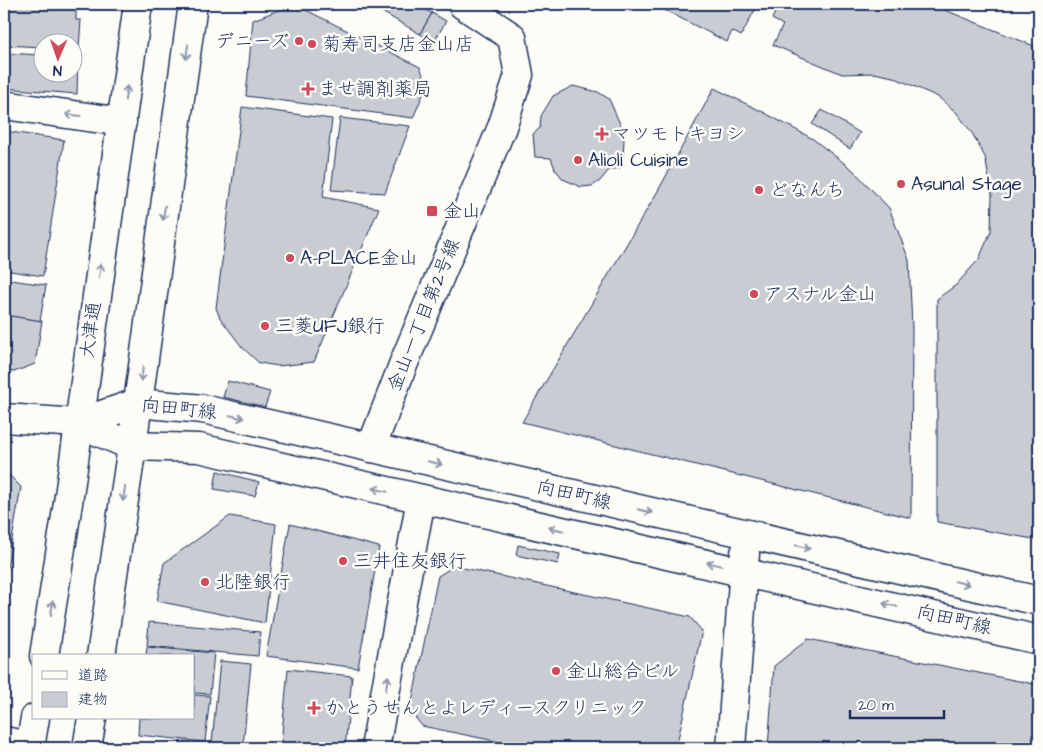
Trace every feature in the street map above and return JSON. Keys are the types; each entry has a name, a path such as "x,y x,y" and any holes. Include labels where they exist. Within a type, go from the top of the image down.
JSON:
{"street":[{"name":"大津通","path":"44,654 138,4"},
{"path":"100,654 132,446 193,4"},
{"name":"金山一丁目第2号線","path":"371,448 403,365 502,127 519,76 512,37 462,4"},
{"path":"4,105 122,122"},
{"name":"向田町線","path":"78,423 137,403 203,409 1039,601"},
{"path":"4,418 78,423"},
{"name":"向田町線","path":"78,423 132,446 199,448 744,571 1039,640"},
{"path":"375,748 421,499"},
{"path":"731,748 746,534"},
{"path":"4,741 31,747 35,720"},
{"path":"87,748 92,720"}],"building":[{"path":"4,4 89,4 89,9 76,9 76,20 81,20 80,32 32,32 32,46 4,45"},
{"name":"菊寿司支店金山店","path":"294,4 420,67 427,85 413,118 246,96 253,20"},
{"path":"387,4 414,4 432,13 420,34 382,12"},
{"path":"653,4 758,4 741,36 732,31 727,42"},
{"path":"779,4 930,4 1039,48 1039,540 937,522 937,299 956,285 979,259 991,231 992,195 985,157 972,133 957,113 938,97 893,77 874,73 842,74 773,45 783,25 772,19"},
{"path":"432,13 446,21 434,42 420,34"},
{"path":"4,53 32,54 32,82 77,82 77,94 4,88"},
{"path":"573,86 598,92 609,99 620,124 624,140 620,168 609,170 600,181 592,186 581,187 563,179 555,169 551,158 535,157 533,134 540,128 541,116 553,96"},
{"name":"アスナル金山","path":"714,88 813,139 853,170 889,208 909,260 912,328 911,518 522,422 659,189"},
{"name":"A-PLACE金山","path":"242,107 332,119 323,197 379,208 314,362 278,366 259,363 242,347 220,318 216,308"},
{"path":"822,110 860,133 850,149 812,124"},
{"path":"340,118 410,126 385,193 331,190"},
{"path":"4,131 64,140 43,276 4,270"},
{"path":"4,279 46,285 40,321 4,315"},
{"path":"4,315 42,321 35,364 14,372 4,370"},
{"path":"228,381 270,392 265,407 223,397"},
{"path":"217,471 259,482 255,496 214,489"},
{"path":"4,474 8,474 21,487 5,581 4,581"},
{"path":"230,516 276,524 265,623 157,601 164,563"},
{"path":"290,524 379,547 358,668 266,656"},
{"path":"518,545 560,554 558,564 516,555"},
{"name":"金山総合ビル","path":"454,566 690,617 702,631 676,748 529,748 422,726 410,711 438,576"},
{"path":"149,622 260,632 258,656 147,646"},
{"path":"808,639 1039,685 1039,748 768,748 774,666"},
{"path":"147,647 214,653 210,694 195,693 195,654 146,654"},
{"path":"220,661 251,664 243,746 212,743"},
{"path":"288,669 352,676 345,748 281,744"},
{"path":"195,695 210,696 205,742 138,735 139,720 195,720"}],"place":[{"name":"デニーズ","path":"299,41"},
{"name":"菊寿司支店金山店","path":"312,44"},
{"name":"ませ調剤薬局","path":"308,89"},
{"name":"マツモトキヨシ","path":"602,134"},
{"name":"Alioli Cuisine","path":"578,160"},
{"name":"Asunal Stage","path":"901,184"},
{"name":"どなんち","path":"759,190"},
{"name":"金山","path":"432,211"},
{"name":"A-PLACE金山","path":"290,258"},
{"name":"アスナル金山","path":"754,294"},
{"name":"三菱UFJ銀行","path":"265,326"},
{"name":"三井住友銀行","path":"343,561"},
{"name":"北陸銀行","path":"205,582"},
{"name":"金山総合ビル","path":"556,671"},
{"name":"かとうせんとよレディースクリニック","path":"314,708"}]}
